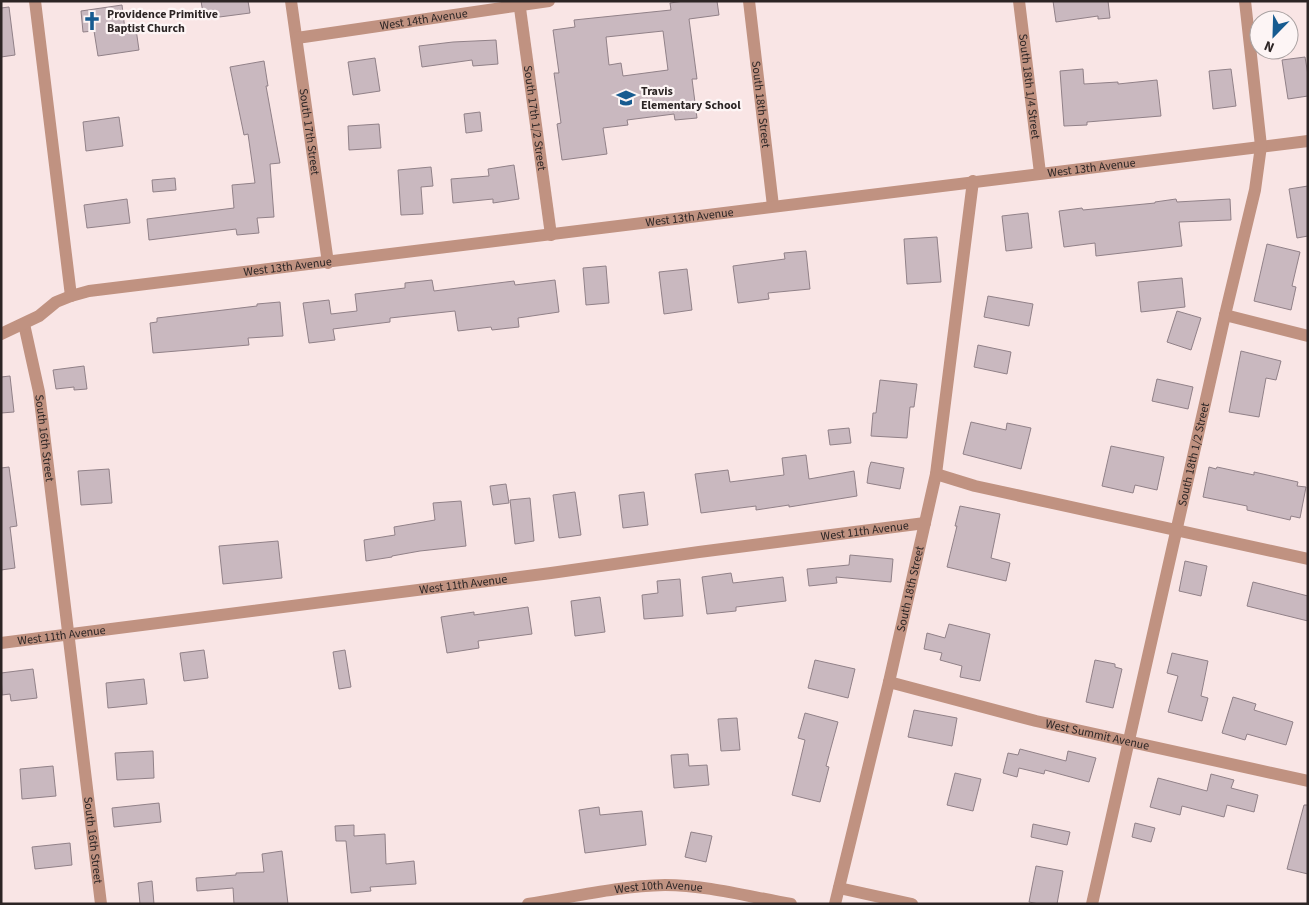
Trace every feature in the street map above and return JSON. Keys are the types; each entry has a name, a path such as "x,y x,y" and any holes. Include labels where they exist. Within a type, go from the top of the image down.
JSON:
{"street":[{"path":"1,334 39,316 56,302 71,296 35,1"},
{"name":"South 17th Street","path":"291,1 328,263"},
{"name":"West 14th Avenue","path":"297,38 520,3 549,1"},
{"name":"South 18th Street","path":"749,1 773,206"},
{"name":"South 18th 1/4 Street","path":"1019,1 1040,173"},
{"name":"South 18th 1/2 Street","path":"1092,904 1255,190 1261,146 1245,1"},
{"name":"South 17th 1/2 Street","path":"520,3 551,235"},
{"name":"West 13th Avenue","path":"71,296 89,291 1308,141"},
{"name":"South 18th Street","path":"835,904 889,682 936,474 973,181"},
{"path":"1225,315 1308,336"},
{"name":"South 16th Street","path":"24,324 39,392 101,904"},
{"path":"936,474 975,486 1308,559"},
{"name":"West 11th Avenue","path":"1,643 551,574 699,552 925,523"},
{"name":"West Summit Avenue","path":"889,682 1036,721 1308,781"},
{"name":"West 10th Avenue","path":"528,904 639,887 667,885 710,889 791,904"},
{"path":"838,888 912,904"}],"building":[{"path":"201,1 248,1 250,13 204,19"},
{"name":"Travis Elementary School","path":"717,1 719,15 689,19 697,79 692,79 697,118 675,120 674,114 627,120 628,125 603,128 607,154 562,160 557,124 561,123 554,73 559,73 553,30 575,27 574,20 671,10 670,3","holes":["663,31 668,70 623,76 621,63 609,65 606,37"]},
{"path":"1053,1 1108,1 1110,18 1098,19 1098,16 1056,22"},
{"path":"122,5 125,30 136,29 139,50 98,56 94,31 83,32 81,11"},
{"path":"9,7 15,55 1,57 1,8"},
{"path":"496,40 498,64 473,66 472,60 422,67 419,46"},
{"path":"1305,57 1308,75 1308,96 1288,99 1282,60 1299,60 1299,58"},
{"path":"375,58 380,91 353,95 348,62"},
{"path":"264,61 268,86 266,86 280,163 270,164 274,217 257,218 259,233 237,235 236,229 149,240 147,219 234,208 232,185 255,183 248,134 244,135 230,67"},
{"path":"1083,69 1084,84 1118,82 1118,84 1157,80 1161,116 1087,122 1087,125 1064,126 1060,71"},
{"path":"1231,69 1236,106 1213,109 1209,71"},
{"path":"480,112 482,131 466,133 464,114"},
{"path":"119,117 123,146 86,151 83,122"},
{"path":"379,124 381,148 349,150 348,126"},
{"path":"514,165 519,199 493,203 493,199 453,203 451,179 489,176 488,169"},
{"path":"431,167 433,186 421,187 423,214 401,215 398,170"},
{"path":"175,178 176,190 153,192 152,180"},
{"path":"1308,186 1308,236 1297,238 1289,189"},
{"path":"127,199 130,223 87,228 84,205"},
{"path":"1176,199 1177,202 1230,199 1231,220 1179,222 1182,246 1096,256 1095,243 1064,247 1059,211 1155,203"},
{"path":"1028,213 1032,248 1006,251 1002,216"},
{"path":"937,237 941,282 907,284 904,239"},
{"path":"1267,244 1300,252 1292,286 1296,287 1291,310 1254,301"},
{"path":"806,251 810,289 768,293 769,299 738,303 733,266 785,259 784,253"},
{"path":"606,266 609,303 586,305 583,268"},
{"path":"687,269 692,310 664,314 659,272"},
{"path":"1182,278 1185,307 1141,312 1138,282"},
{"path":"432,280 434,291 514,281 515,285 555,280 559,312 518,318 519,327 492,330 491,327 458,331 455,311 390,318 390,322 333,329 335,340 309,343 303,303 329,300 331,314 357,311 355,294 405,288 405,283"},
{"path":"988,296 1033,304 1029,326 984,317"},
{"path":"280,302 283,336 248,338 249,345 153,353 150,323 157,322 157,318"},
{"path":"1177,311 1201,318 1191,350 1167,342"},
{"path":"978,345 1011,352 1007,374 974,367"},
{"path":"1241,351 1281,361 1276,380 1266,378 1259,417 1229,412"},
{"path":"84,366 87,389 74,390 74,387 56,389 53,370"},
{"path":"10,376 14,412 1,413 1,377"},
{"path":"1157,379 1193,387 1188,409 1152,401"},
{"path":"880,380 917,384 914,407 910,407 907,438 871,436 873,413 876,413"},
{"path":"971,422 1006,430 1007,423 1031,428 1021,469 963,454"},
{"path":"849,428 851,443 830,445 828,430"},
{"path":"1111,446 1164,457 1157,490 1135,485 1133,493 1102,486"},
{"path":"806,455 809,479 854,471 857,496 789,507 789,505 756,510 756,506 701,513 695,474 728,470 730,482 784,475 782,458"},
{"path":"871,462 904,468 900,489 867,483"},
{"path":"9,467 17,526 10,527 15,568 1,570 1,468"},
{"path":"1209,467 1254,475 1254,472 1298,482 1297,486 1306,487 1300,518 1291,516 1290,520 1247,510 1247,506 1203,497"},
{"path":"109,469 112,503 81,505 78,471"},
{"path":"506,484 509,503 493,505 490,486"},
{"path":"575,492 581,535 559,538 553,495"},
{"path":"644,492 648,525 623,528 619,495"},
{"path":"530,498 534,541 515,544 510,500"},
{"path":"461,501 466,546 420,551 366,561 364,540 395,535 394,527 435,520 433,503"},
{"path":"960,506 1000,514 991,558 1010,563 1006,581 947,567"},
{"path":"278,541 282,578 223,584 219,546"},
{"path":"850,555 893,559 891,582 836,577 837,583 809,586 807,569 849,565"},
{"path":"1185,561 1207,566 1201,596 1179,591"},
{"path":"731,573 733,583 783,577 786,601 736,607 736,611 707,614 702,577"},
{"path":"680,579 683,616 644,619 642,595 658,593 657,581"},
{"path":"1253,582 1308,596 1308,621 1247,606"},
{"path":"600,597 605,632 575,636 571,601"},
{"path":"528,607 532,634 478,641 479,648 447,653 441,617 474,612 474,615"},
{"path":"949,624 990,634 980,681 960,677 962,666 940,660 942,653 924,649 927,633 945,638"},
{"path":"204,650 208,678 184,681 180,653"},
{"path":"345,650 351,687 339,689 333,652"},
{"path":"1172,653 1208,661 1201,696 1208,698 1202,721 1168,712 1178,676 1167,673"},
{"path":"815,660 855,669 848,698 808,688"},
{"path":"1095,660 1115,664 1115,667 1122,669 1113,708 1086,702"},
{"path":"33,669 37,698 11,701 10,694 2,695 1,673"},
{"path":"144,679 147,704 108,708 106,683"},
{"path":"1233,697 1256,704 1254,710 1293,722 1286,745 1247,734 1245,740 1222,733"},
{"path":"914,710 957,718 952,746 908,737"},
{"path":"805,713 838,722 826,766 829,767 820,802 792,795 805,740 798,738"},
{"path":"737,718 740,750 721,751 718,719"},
{"path":"1020,749 1066,761 1068,751 1096,758 1089,782 1045,770 1044,774 1019,768 1017,777 1003,773 1008,753 1018,755"},
{"path":"153,751 154,778 117,780 115,753"},
{"path":"688,754 689,766 707,765 709,785 674,788 671,755"},
{"path":"53,766 56,796 22,799 20,769"},
{"path":"955,773 981,779 973,811 947,805"},
{"path":"1211,774 1234,780 1231,788 1258,795 1254,812 1227,805 1224,817 1182,806 1180,815 1150,807 1158,778 1207,791"},
{"path":"159,803 161,822 114,827 112,808"},
{"path":"1304,805 1308,805 1308,874 1287,869"},
{"path":"599,807 600,815 642,811 646,845 585,853 579,810"},
{"path":"1135,823 1155,828 1151,842 1132,837"},
{"path":"1033,824 1070,832 1067,845 1031,837"},
{"path":"354,825 354,836 385,834 386,864 414,861 416,884 370,887 371,891 351,893 346,841 336,841 335,826"},
{"path":"691,832 712,836 706,862 685,857"},
{"path":"70,843 72,865 35,869 32,847"},
{"path":"282,851 288,904 234,904 233,888 197,891 196,878 264,872 262,854"},
{"path":"1036,866 1063,871 1057,904 1029,902"},
{"path":"152,881 154,904 140,904 138,883"}],"place":[{"name":"Providence Primitive Baptist Church","path":"92,21"},
{"name":"Travis Elementary School","path":"626,98"}]}
